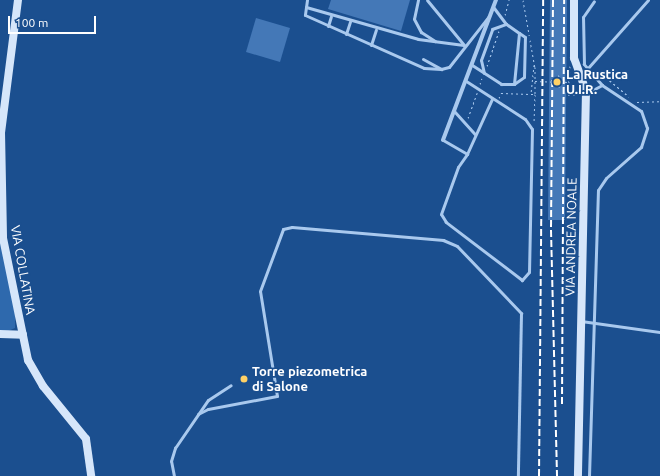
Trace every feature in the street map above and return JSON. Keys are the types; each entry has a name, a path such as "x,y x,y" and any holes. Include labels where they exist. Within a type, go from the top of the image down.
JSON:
{"street":[{"name":"VIA COLLATINA","path":"18,0 3,104 0,160 3,238 23,335 36,376 86,439 91,476"},
{"path":"443,140 496,0"},
{"name":"VIA ANDREA NOALE","path":"574,0 574,58 586,94 578,476"},
{"path":"0,334 23,335"}],"lane":[{"path":"307,0 305,15 424,68 441,69 449,67 464,45 490,15"},
{"path":"418,0 414,19 421,32 436,42"},
{"path":"427,0 464,45"},
{"path":"587,69 648,0"},
{"path":"589,476 590,372 595,323 598,190 606,178 641,147 647,128 641,111 602,84 587,69 582,58 583,17 594,1"},
{"path":"472,65 506,86 514,84 524,77 526,37 506,24 493,6"},
{"path":"306,7 418,39 464,45"},
{"path":"328,26 331,16"},
{"path":"346,34 350,22"},
{"path":"484,73 481,65 482,55 492,29 506,24"},
{"path":"371,45 376,30"},
{"path":"514,84 519,33"},
{"path":"423,59 441,69"},
{"path":"466,81 525,119 532,129 528,272 524,280 519,279 441,216 458,167 467,154 492,99"},
{"path":"586,94 602,84"},
{"path":"454,111 475,134"},
{"path":"443,140 467,154"},
{"path":"198,414 208,409 277,396 260,293 283,229 292,227 443,240 457,246 521,313 518,476"},
{"path":"581,322 660,332"},
{"path":"174,476 172,454 210,398 231,385"}],"path":[{"path":"503,21 509,0"},
{"path":"523,0 534,65 535,94 532,129"},
{"path":"466,124 502,25"},
{"path":"531,94 532,65 534,65"},
{"path":"569,67 568,95 586,94"},
{"path":"602,74 635,102 660,101"},
{"path":"558,75 562,82"},
{"path":"535,81 569,82"},
{"path":"559,87 562,82"},
{"path":"497,101 501,93 535,94"}],"shaded area":[{"path":"0,234 15,310 15,328 8,331 0,330"}],"building":[{"path":"331,0 410,0 401,31 328,9"},
{"path":"550,0 567,0 565,220 548,220"},
{"path":"256,18 290,28 280,62 246,52"}],"railway":[{"path":"539,476 543,0"},
{"path":"553,0 551,230 557,476"},
{"path":"562,404 564,0"}],"place":[{"name":"La Rustica U.I.R.","path":"557,82"},
{"name":"Torre piezometrica di Salone","path":"244,379"}]}
